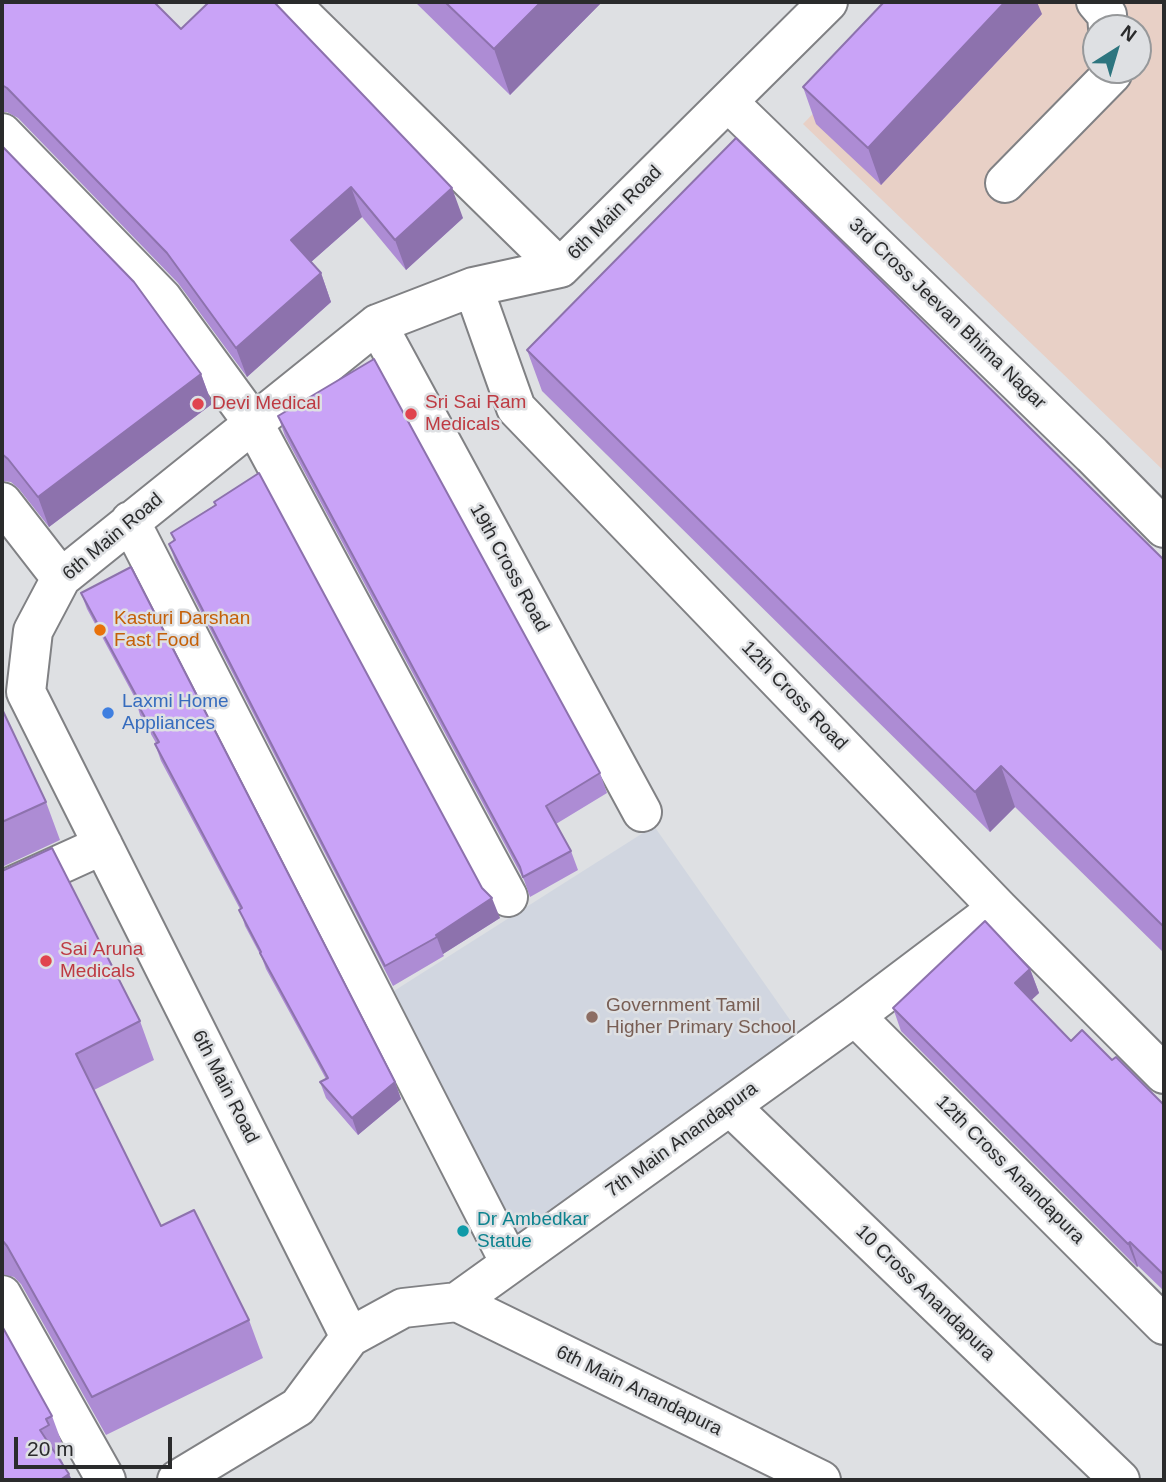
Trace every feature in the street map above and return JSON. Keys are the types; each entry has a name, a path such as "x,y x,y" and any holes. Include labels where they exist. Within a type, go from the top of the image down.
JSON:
{"street":[{"path":"289,2 560,268"},
{"name":"6th Main Road","path":"350,1337 26,692 33,631 61,578 377,324 473,287 560,268 828,2"},
{"path":"1005,183 1102,84"},
{"name":"3rd Cross Jeevan Bhima Nagar","path":"727,102 1164,528"},
{"path":"2,133 162,298 254,424 508,897"},
{"name":"12th Cross Road","path":"473,287 516,408 998,908 1164,1074"},
{"name":"19th Cross Road","path":"377,324 642,812"},
{"path":"2,502 61,578"},
{"path":"130,521 510,1263"},
{"path":"2,891 103,845"},
{"name":"7th Main Anandapura","path":"457,1302 855,1016 998,908"},
{"name":"12th Cross Anandapura","path":"855,1016 1164,1325"},
{"name":"10 Cross Anandapura","path":"730,1106 1120,1480"},
{"path":"2,1295 106,1480"},
{"path":"177,1480 298,1407 350,1337 403,1308 457,1302"},
{"name":"6th Main Anandapura","path":"457,1302 821,1480"}],"shaded area":[{"path":"921,2 1159,2 1164,7 1164,471 803,124"},
{"name":"Government Tamil Higher Primary School","path":"654,826 802,1037 519,1244 386,996"}],"building":[{"path":"2,2 154,2 181,29 209,2 274,2 452,188 395,240 351,187 291,240 321,273 236,348 167,253 2,85"},
{"path":"445,2 541,2 494,49"},
{"path":"884,2 1005,2 868,148 803,87"},
{"path":"736,138 1164,560 1164,927 1001,766 975,792 527,350"},
{"path":"2,146 134,282 201,374 38,497 2,454"},
{"path":"374,359 600,773 546,806 571,851 523,877 278,416"},
{"path":"259,473 482,888 492,898 436,935 437,937 385,966 169,544 175,540 171,533 216,505 214,502"},
{"path":"131,567 395,1082 352,1118 320,1082 328,1078 260,953 239,910 242,908 155,744 159,742 134,698 137,697 81,593"},
{"path":"2,709 46,802 2,822"},
{"path":"52,848 140,1021 76,1054 161,1226 194,1210 249,1320 92,1397 2,1240 2,871"},
{"path":"985,921 1030,969 1015,983 1071,1041 1082,1030 1112,1060 1116,1057 1164,1105 1164,1275 1130,1242 1128,1244 893,1008"},
{"path":"2,1326 52,1416 46,1419 49,1425 40,1430 69,1474 60,1480 2,1480"}],"place":[{"name":"Devi Medical","path":"198,404"},
{"name":"Sri Sai Ram Medicals","path":"411,414"},
{"name":"Kasturi Darshan Fast Food","path":"100,630"},
{"name":"Laxmi Home Appliances","path":"108,713"},
{"name":"Sai Aruna Medicals","path":"46,961"},
{"name":"Government Tamil Higher Primary School","path":"592,1017"},
{"name":"Dr Ambedkar Statue","path":"463,1231"}]}
